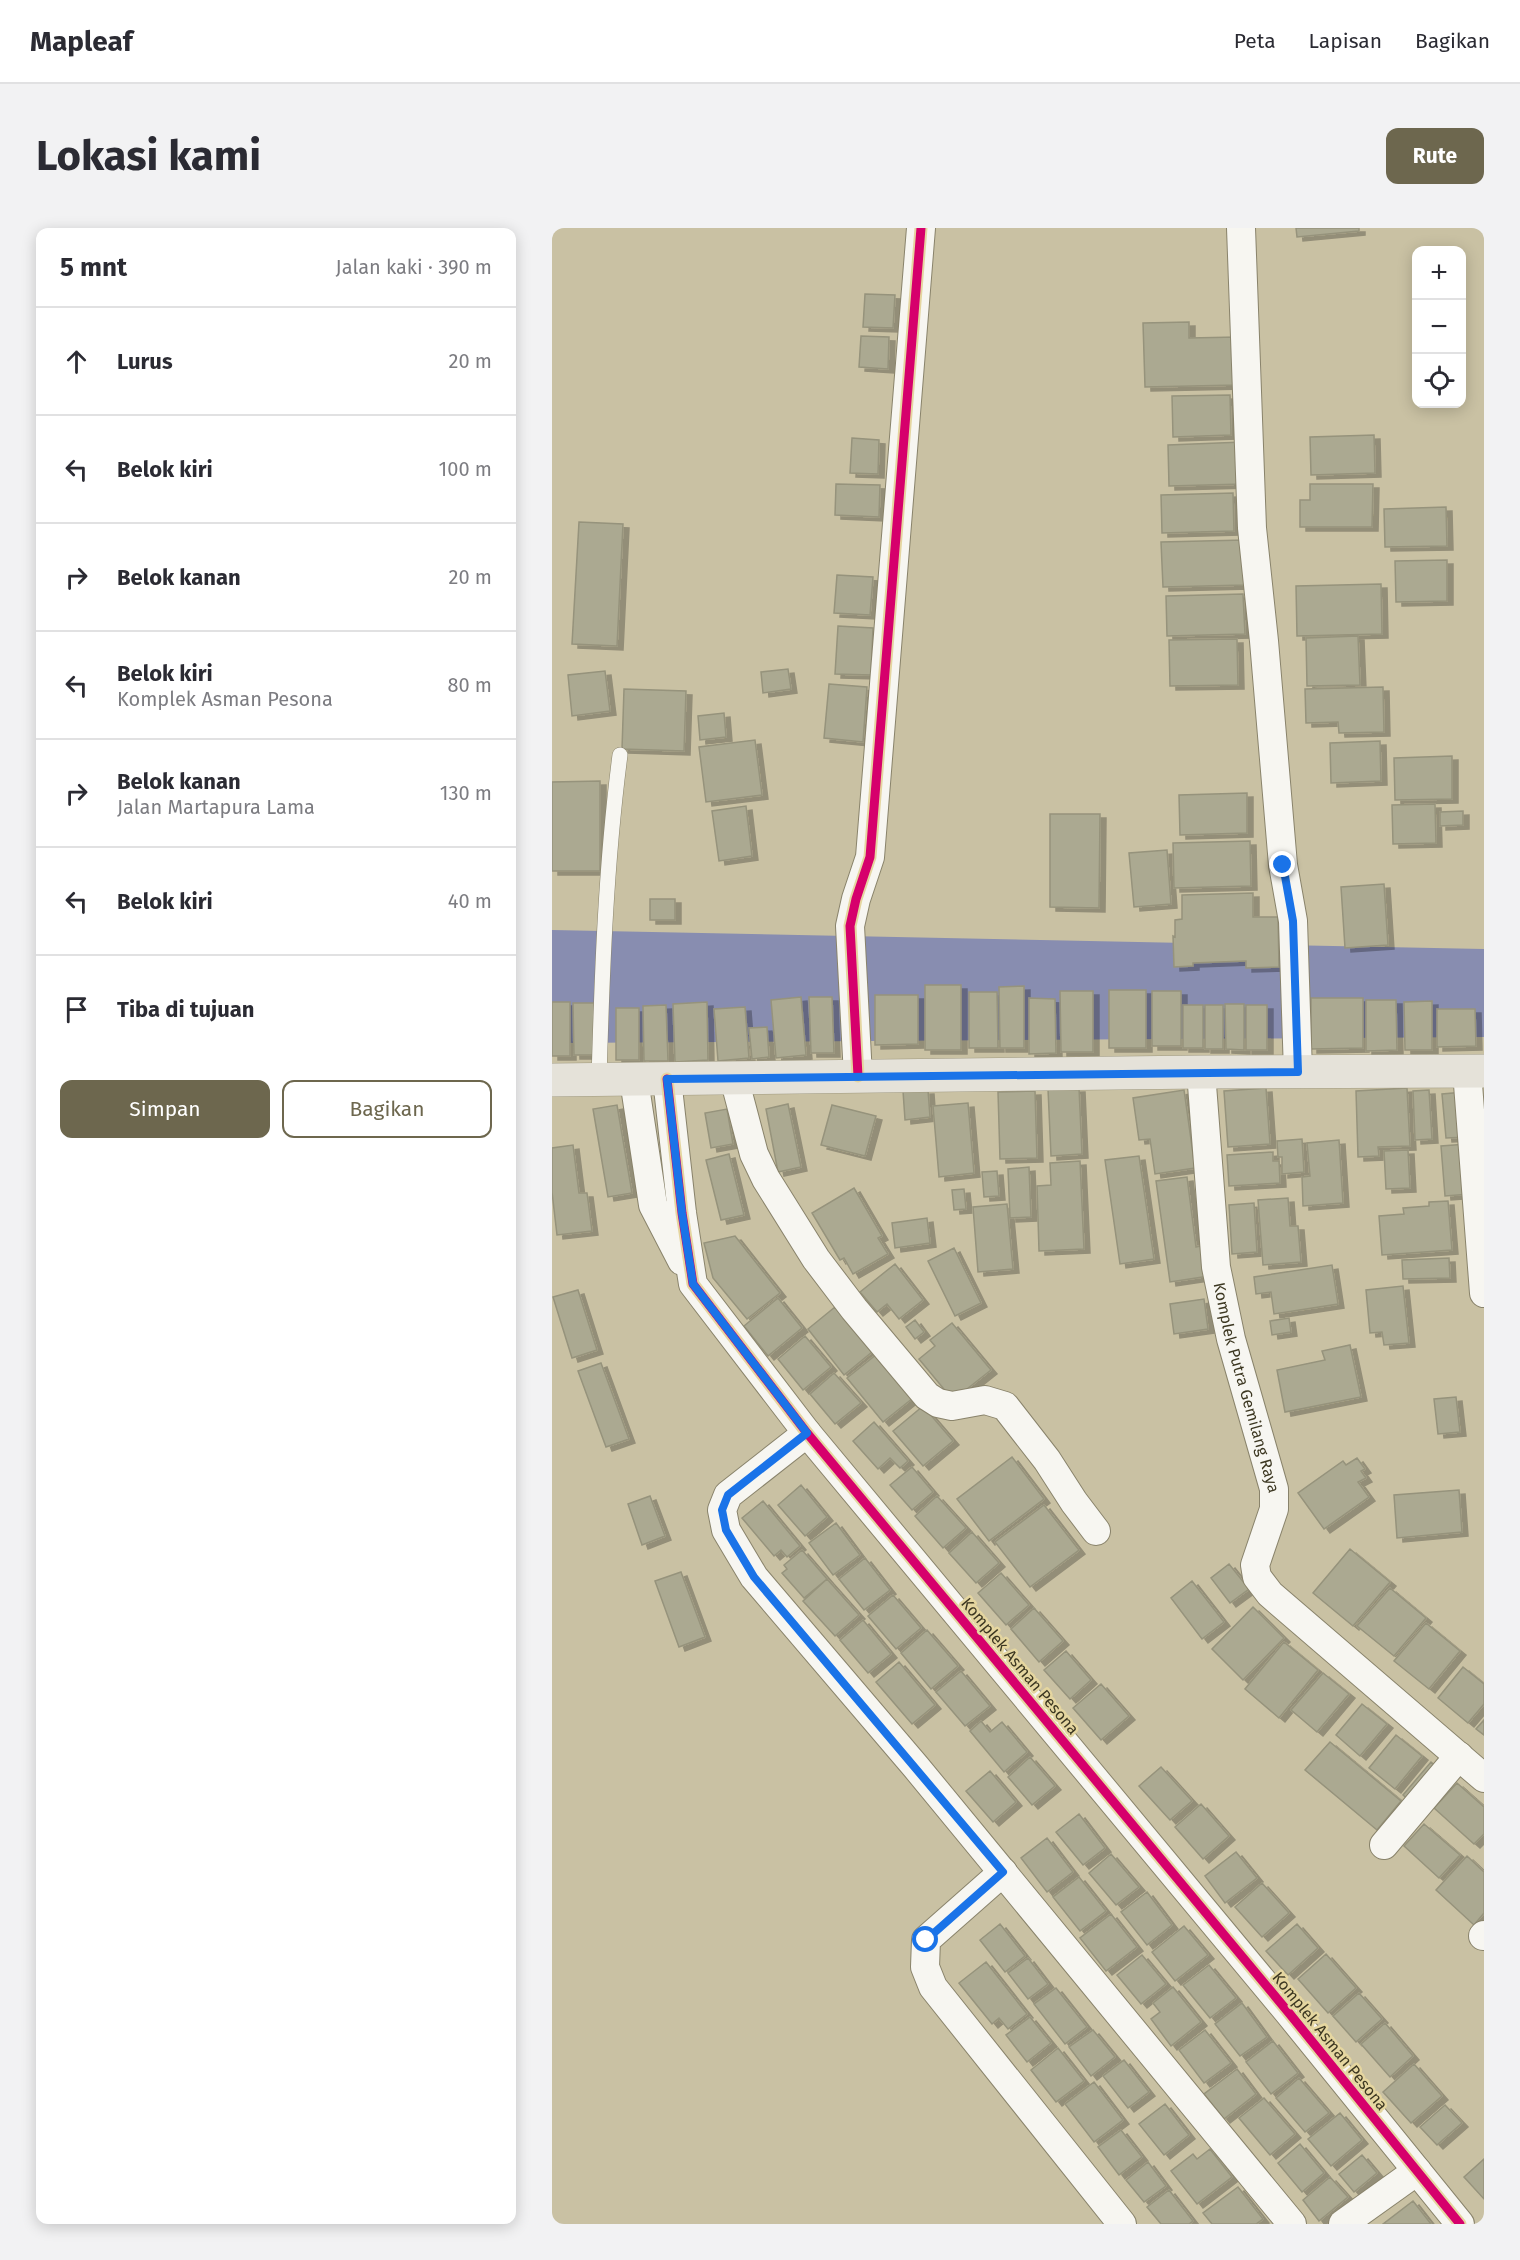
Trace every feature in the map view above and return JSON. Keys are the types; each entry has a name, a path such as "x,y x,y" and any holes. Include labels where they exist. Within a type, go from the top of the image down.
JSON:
{"main road":[{"path":"552,1080 599,1066 634,1080 734,1078 858,1067 1201,1072 1297,1060 1476,1071"}],"street":[{"path":"858,1067 850,926 855,899 870,857 921,228"},
{"path":"1240,228 1252,528 1283,865 1293,921 1297,1060"},
{"path":"1476,1071 1484,1293"},
{"name":"Komplek Putra Gemilang Raya","path":"1201,1072 1216,1267 1232,1339 1274,1489 1274,1509 1256,1556 1257,1576 1270,1594 1484,1778"},
{"path":"734,1078 754,1154 766,1179 816,1259 854,1309 927,1396 938,1403 952,1406 985,1400 1005,1406 1047,1460 1096,1531"},
{"name":"Komplek Asman Pesona","path":"667,1079 682,1213 693,1284 807,1433 1289,2013 1460,2224"},
{"path":"634,1080 653,1205 693,1284"},
{"path":"807,1433 728,1495 722,1510 726,1530 754,1577 1003,1872 1292,2224"},
{"path":"1384,1845 1459,1756"},
{"path":"1003,1872 926,1940 925,1967 933,1987 1122,2224"},
{"path":"1343,2224 1417,2171"}],"lane":[{"path":"599,1066 604,921 610,833 620,755"}],"water":[{"path":"552,930 1484,949 1484,1037 552,1043"}],"building":[{"path":"1296,228 1359,228 1359,231 1297,237"},
{"path":"865,294 895,295 893,328 863,327"},
{"path":"1189,322 1189,338 1237,337 1238,385 1145,387 1143,323"},
{"path":"861,336 889,337 888,369 859,367"},
{"path":"1230,395 1231,435 1173,437 1172,396"},
{"path":"1374,435 1375,473 1311,475 1310,437"},
{"path":"852,438 879,440 878,474 850,473"},
{"path":"1243,442 1244,484 1169,486 1168,445"},
{"path":"836,484 880,485 879,517 835,515"},
{"path":"1310,484 1373,484 1372,527 1300,527 1300,500 1310,500"},
{"path":"1233,493 1234,531 1162,533 1161,495"},
{"path":"1446,507 1447,546 1385,547 1384,509"},
{"path":"579,522 623,524 617,646 572,644"},
{"path":"1244,540 1245,585 1163,587 1161,542"},
{"path":"1447,560 1447,601 1396,602 1395,561"},
{"path":"837,575 873,577 870,615 834,613"},
{"path":"1381,584 1382,634 1297,636 1296,586"},
{"path":"1243,594 1245,634 1167,636 1166,596"},
{"path":"838,626 873,628 871,675 835,674"},
{"path":"1358,636 1360,685 1307,686 1306,638"},
{"path":"1237,639 1238,685 1170,686 1169,640"},
{"path":"788,669 791,689 763,693 761,672"},
{"path":"605,671 610,711 572,716 568,675"},
{"path":"829,684 867,687 863,742 824,738"},
{"path":"1383,687 1384,732 1339,733 1338,722 1306,723 1305,689"},
{"path":"624,689 686,691 684,751 622,749"},
{"path":"724,713 726,737 700,740 698,716"},
{"path":"755,740 762,795 706,802 699,747"},
{"path":"1380,741 1381,781 1331,783 1330,743"},
{"path":"1452,756 1452,799 1395,800 1394,758"},
{"path":"600,781 600,871 552,871 552,782"},
{"path":"1247,793 1247,833 1180,835 1179,795"},
{"path":"1435,804 1436,843 1393,844 1392,805"},
{"path":"746,806 752,856 719,861 712,811"},
{"path":"1463,811 1463,825 1440,826 1440,812"},
{"path":"1050,814 1100,814 1099,908 1050,907"},
{"path":"1250,841 1251,886 1174,888 1173,843"},
{"path":"1167,850 1171,904 1134,907 1129,853"},
{"path":"1384,884 1388,945 1345,948 1341,887"},
{"path":"1253,893 1253,917 1278,917 1279,967 1246,968 1246,961 1193,963 1193,966 1174,967 1173,936 1175,937 1175,920 1182,919 1182,895"},
{"path":"650,899 675,899 675,920 650,920"},
{"path":"925,985 961,985 961,1050 925,1050"},
{"path":"1024,986 1024,1048 1000,1048 999,987"},
{"path":"1109,990 1146,990 1146,1048 1109,1048"},
{"path":"1060,991 1093,991 1093,1052 1061,1052"},
{"path":"1152,991 1181,991 1181,1046 1152,1046"},
{"path":"969,992 997,992 998,1048 969,1048"},
{"path":"875,995 918,995 918,1044 875,1045"},
{"path":"801,997 806,1055 776,1058 771,1000"},
{"path":"809,997 832,997 834,1053 811,1053"},
{"path":"1029,998 1055,999 1056,1053 1029,1054"},
{"path":"1311,998 1363,998 1363,1048 1311,1049"},
{"path":"1366,1000 1396,1000 1397,1050 1366,1051"},
{"path":"1432,1001 1432,1050 1405,1050 1404,1002"},
{"path":"552,1002 570,1002 570,1056 552,1056"},
{"path":"707,1002 708,1060 675,1062 673,1004"},
{"path":"573,1003 594,1003 594,1055 574,1055"},
{"path":"1225,1004 1244,1004 1244,1050 1226,1049"},
{"path":"666,1005 668,1061 644,1061 643,1006"},
{"path":"1183,1005 1203,1005 1203,1048 1183,1048"},
{"path":"1205,1005 1223,1005 1223,1049 1205,1049"},
{"path":"1246,1005 1267,1005 1267,1050 1246,1050"},
{"path":"745,1007 749,1058 718,1061 714,1009"},
{"path":"616,1008 639,1008 639,1060 616,1060"},
{"path":"1437,1009 1475,1009 1476,1046 1437,1047"},
{"path":"767,1027 769,1057 752,1059 749,1028"},
{"path":"1079,1088 1082,1154 1051,1156 1048,1089"},
{"path":"1266,1088 1270,1144 1228,1147 1224,1091"},
{"path":"1407,1088 1410,1146 1378,1147 1379,1156 1358,1157 1356,1091"},
{"path":"928,1090 930,1117 905,1120 903,1091"},
{"path":"1184,1090 1195,1168 1155,1174 1150,1139 1139,1140 1133,1098"},
{"path":"1429,1090 1432,1139 1415,1140 1413,1091"},
{"path":"1035,1091 1037,1158 1000,1159 998,1092"},
{"path":"1464,1092 1468,1137 1446,1138 1442,1094"},
{"path":"968,1103 974,1173 939,1177 933,1106"},
{"path":"788,1104 801,1167 778,1172 766,1109"},
{"path":"617,1105 632,1193 608,1197 593,1109"},
{"path":"832,1105 876,1116 865,1156 821,1145"},
{"path":"727,1109 733,1144 711,1148 705,1113"},
{"path":"1302,1139 1304,1172 1282,1174 1282,1157 1278,1157 1277,1141"},
{"path":"1339,1140 1343,1203 1303,1206 1302,1177 1310,1176 1307,1143"},
{"path":"1467,1144 1470,1194 1445,1196 1441,1146"},
{"path":"573,1145 579,1193 587,1193 592,1231 557,1235 552,1192 552,1148"},
{"path":"1408,1150 1410,1188 1386,1189 1384,1151"},
{"path":"1273,1152 1273,1161 1279,1161 1280,1183 1229,1186 1227,1155"},
{"path":"729,1154 744,1215 721,1220 706,1160"},
{"path":"1139,1156 1154,1259 1120,1264 1105,1160"},
{"path":"1080,1161 1084,1249 1039,1251 1037,1186 1051,1185 1050,1163"},
{"path":"1029,1167 1031,1217 1010,1218 1008,1169"},
{"path":"997,1171 999,1196 984,1197 982,1172"},
{"path":"1187,1177 1196,1247 1204,1245 1209,1276 1170,1282 1156,1181"},
{"path":"854,1188 882,1236 878,1238 888,1254 853,1274 844,1258 840,1260 812,1213"},
{"path":"964,1189 966,1209 954,1210 952,1190"},
{"path":"1288,1198 1290,1226 1298,1226 1301,1262 1263,1265 1258,1200"},
{"path":"1448,1201 1452,1250 1382,1255 1379,1216 1404,1214 1403,1208 1429,1206 1429,1202"},
{"path":"1254,1203 1257,1252 1232,1254 1229,1205"},
{"path":"1007,1204 1013,1269 978,1272 973,1207"},
{"path":"927,1218 930,1243 895,1248 892,1223"},
{"path":"735,1236 780,1293 747,1319 713,1278 704,1243"},
{"path":"954,1248 981,1303 955,1316 928,1261"},
{"path":"1449,1258 1450,1278 1403,1279 1402,1260"},
{"path":"895,1264 923,1300 899,1319 887,1304 877,1312 860,1292"},
{"path":"1332,1265 1338,1304 1274,1314 1271,1292 1256,1294 1254,1277"},
{"path":"1403,1286 1409,1343 1384,1345 1382,1332 1370,1333 1366,1290"},
{"path":"578,1290 597,1350 572,1358 553,1297"},
{"path":"778,1298 802,1328 768,1356 744,1326"},
{"path":"1204,1299 1208,1329 1174,1334 1170,1304"},
{"path":"835,1307 872,1352 844,1375 808,1329"},
{"path":"1289,1318 1291,1332 1272,1335 1270,1321"},
{"path":"915,1320 924,1332 915,1339 906,1327"},
{"path":"952,1323 991,1370 953,1400 919,1359 935,1346 930,1340"},
{"path":"805,1336 831,1367 803,1390 778,1359"},
{"path":"1350,1345 1361,1397 1285,1412 1277,1370 1325,1360 1322,1351"},
{"path":"877,1354 913,1398 883,1422 847,1378"},
{"path":"601,1363 629,1439 606,1447 578,1371"},
{"path":"834,1373 861,1403 835,1424 810,1394"},
{"path":"1456,1397 1460,1432 1438,1434 1434,1399"},
{"path":"923,1406 953,1441 923,1466 893,1431"},
{"path":"874,1422 908,1461 900,1468 890,1458 878,1469 853,1441"},
{"path":"1012,1457 1044,1499 989,1541 957,1499"},
{"path":"1357,1458 1365,1469 1361,1471 1366,1478 1358,1482 1369,1497 1324,1529 1298,1493 1343,1461 1346,1465"},
{"path":"912,1467 933,1492 912,1510 890,1485"},
{"path":"801,1485 827,1517 805,1536 778,1505"},
{"path":"1459,1490 1462,1532 1397,1538 1394,1495"},
{"path":"650,1496 665,1536 642,1545 628,1504"},
{"path":"937,1496 966,1528 943,1548 915,1516"},
{"path":"763,1501 800,1546 787,1557 781,1550 774,1556 742,1518"},
{"path":"1044,1505 1079,1550 1030,1587 995,1542"},
{"path":"836,1523 860,1555 833,1575 809,1543"},
{"path":"972,1532 999,1563 976,1583 949,1553"},
{"path":"1350,1549 1390,1582 1353,1626 1313,1593"},
{"path":"802,1550 827,1579 804,1598 782,1573 787,1569 784,1565"},
{"path":"865,1558 890,1590 864,1610 839,1579"},
{"path":"1229,1564 1249,1589 1230,1603 1211,1578"},
{"path":"681,1572 705,1637 679,1647 655,1581"},
{"path":"1001,1573 1029,1605 1006,1625 978,1593"},
{"path":"827,1579 859,1615 835,1636 803,1601"},
{"path":"1192,1581 1224,1622 1202,1639 1171,1598"},
{"path":"1390,1588 1426,1618 1394,1656 1357,1626"},
{"path":"893,1595 921,1628 896,1649 868,1616"},
{"path":"1253,1607 1284,1638 1243,1680 1212,1649"},
{"path":"1034,1608 1063,1641 1039,1662 1011,1629"},
{"path":"863,1620 891,1654 868,1673 840,1640"},
{"path":"1426,1623 1460,1651 1429,1689 1394,1661"},
{"path":"927,1630 958,1666 931,1689 901,1653"},
{"path":"1284,1642 1318,1670 1279,1718 1245,1689"},
{"path":"1066,1651 1091,1680 1070,1699 1044,1670"},
{"path":"899,1662 935,1705 912,1724 876,1682"},
{"path":"1463,1667 1484,1684 1484,1704 1468,1723 1438,1698"},
{"path":"961,1671 990,1706 965,1726 936,1692"},
{"path":"1323,1673 1349,1694 1317,1732 1291,1710"},
{"path":"1101,1684 1129,1716 1101,1740 1073,1708"},
{"path":"1362,1704 1387,1724 1360,1756 1336,1735"},
{"path":"1484,1720 1484,1735 1476,1729"},
{"path":"981,1721 990,1732 1002,1722 1027,1752 1004,1772 970,1731"},
{"path":"1396,1735 1422,1756 1395,1789 1369,1768"},
{"path":"1330,1742 1401,1801 1377,1830 1305,1770"},
{"path":"1030,1757 1055,1786 1032,1805 1008,1777"},
{"path":"1431,1762 1442,1771 1414,1805 1403,1795"},
{"path":"1161,1767 1192,1801 1170,1820 1139,1786"},
{"path":"990,1771 1016,1802 993,1822 966,1791"},
{"path":"1457,1783 1484,1807 1484,1834 1474,1844 1434,1808"},
{"path":"1201,1804 1229,1836 1203,1859 1175,1827"},
{"path":"1079,1814 1105,1848 1083,1865 1056,1832"},
{"path":"1424,1824 1460,1855 1439,1878 1404,1846"},
{"path":"1047,1838 1073,1872 1047,1892 1021,1858"},
{"path":"1236,1852 1257,1878 1225,1903 1205,1876"},
{"path":"1111,1854 1139,1887 1116,1905 1089,1873"},
{"path":"1467,1856 1484,1872 1484,1913 1474,1925 1436,1890"},
{"path":"1079,1877 1106,1911 1080,1931 1053,1897"},
{"path":"1262,1883 1289,1913 1262,1937 1235,1907"},
{"path":"1147,1892 1172,1925 1147,1945 1121,1912"},
{"path":"1111,1914 1137,1947 1106,1971 1080,1938"},
{"path":"1000,1924 1025,1956 1005,1972 980,1940"},
{"path":"1297,1924 1318,1948 1288,1975 1266,1951"},
{"path":"1184,1926 1208,1955 1175,1981 1152,1952"},
{"path":"1326,1954 1356,1988 1328,2013 1298,1979"},
{"path":"1142,1955 1166,1984 1141,2004 1117,1975"},
{"path":"1028,1958 1048,1984 1028,1999 1008,1973"},
{"path":"986,1962 1027,2014 1008,2029 999,2018 992,2024 959,1983"},
{"path":"1209,1965 1236,1998 1210,2018 1183,1985"},
{"path":"1173,1987 1201,2022 1171,2046 1151,2019 1160,2012 1153,2003"},
{"path":"1056,1988 1087,2027 1065,2044 1034,2004"},
{"path":"1359,1993 1382,2019 1356,2042 1333,2016"},
{"path":"1242,2003 1267,2037 1240,2056 1215,2024"},
{"path":"1030,2017 1051,2043 1027,2062 1006,2035"},
{"path":"1385,2023 1413,2056 1390,2077 1361,2044"},
{"path":"1093,2030 1115,2057 1091,2076 1069,2047"},
{"path":"1205,2030 1231,2063 1204,2083 1179,2050"},
{"path":"1273,2041 1298,2073 1271,2094 1246,2062"},
{"path":"1058,2048 1084,2081 1056,2102 1031,2070"},
{"path":"1124,2060 1149,2092 1128,2108 1103,2076"},
{"path":"1414,2064 1442,2096 1411,2123 1383,2092"},
{"path":"1237,2069 1256,2094 1224,2119 1204,2094"},
{"path":"1299,2078 1329,2113 1305,2132 1276,2098"},
{"path":"1094,2082 1123,2120 1094,2142 1065,2104"},
{"path":"1264,2098 1295,2134 1270,2155 1239,2118"},
{"path":"1165,2104 1189,2135 1164,2155 1139,2124"},
{"path":"1445,2105 1462,2123 1437,2145 1420,2127"},
{"path":"1340,2113 1362,2140 1331,2166 1308,2139"},
{"path":"1121,2130 1142,2157 1119,2175 1098,2147"},
{"path":"1300,2144 1324,2173 1302,2192 1278,2163"},
{"path":"1210,2149 1232,2177 1197,2204 1171,2171 1193,2154 1197,2159"},
{"path":"1362,2155 1377,2173 1354,2192 1339,2174"},
{"path":"1484,2159 1484,2199 1464,2177"},
{"path":"1148,2162 1166,2186 1144,2202 1126,2180"},
{"path":"1330,2177 1348,2197 1319,2221 1303,2200"},
{"path":"1238,2187 1263,2219 1256,2224 1212,2224 1203,2213"},
{"path":"1169,2190 1193,2221 1189,2224 1161,2224 1147,2207"},
{"path":"1413,2201 1431,2224 1383,2224"}],"cycle path":[{"path":"858,1076 850,926 870,857 921,228"},
{"path":"667,1079 682,1213 693,1284 807,1433 1289,2013 1460,2224"}],"route":[{"path":"926,1940 1003,1872 754,1577 726,1530 722,1510 728,1495 807,1433 693,1284 682,1213 667,1079 1298,1072 1293,921 1283,865"}]}
